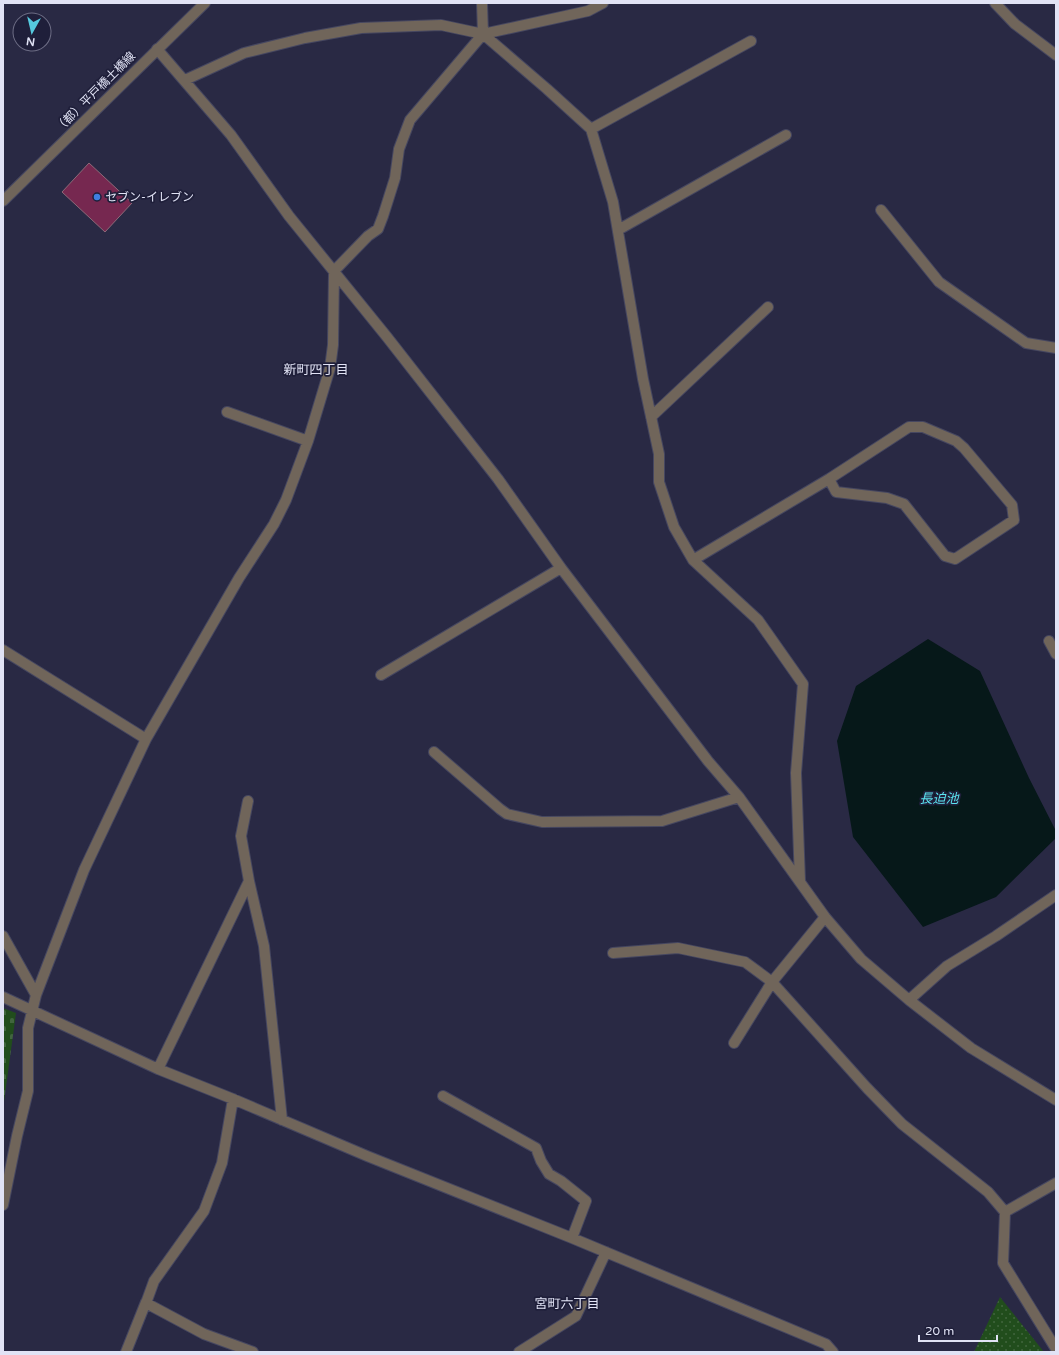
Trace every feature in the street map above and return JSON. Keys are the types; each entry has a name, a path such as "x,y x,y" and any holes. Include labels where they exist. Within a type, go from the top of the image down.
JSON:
{"street":[{"name":"（都）平戸橋土橋線","path":"3,200 205,3"},
{"path":"3,1205 28,1091 28,1028 32,1010 36,995 84,870 146,739 239,578 274,524 286,500 308,441 330,368 333,345 334,271 368,236 378,229 395,178 399,149 410,120 484,34 482,3"},
{"path":"185,80 244,53 305,38 361,28 441,25 484,34 588,11 603,3"},
{"path":"995,3 1015,24 1056,55"},
{"path":"484,34 591,129 614,202 651,417 659,454 659,482 674,527 692,560 758,620 803,684 796,773 800,881"},
{"path":"591,129 751,41"},
{"path":"157,49 231,135 289,216 498,479 561,568 708,761 739,797 825,917 861,959 909,1000 970,1048 1056,1100"},
{"path":"618,230 786,135"},
{"path":"881,210 939,282 1026,343 1056,348"},
{"path":"651,417 768,307"},
{"path":"227,412 308,441"},
{"path":"692,560 829,479 909,427 923,427 956,441 964,448 1012,505 1014,520 955,559 945,556 904,504 887,498 836,492 829,479"},
{"path":"381,675 561,568"},
{"path":"1049,641 1056,654"},
{"path":"3,650 146,739"},
{"path":"434,752 507,814 542,822 662,821 739,797"},
{"path":"248,801 241,836 249,881 264,946 282,1120"},
{"path":"158,1069 249,881"},
{"path":"909,1000 947,966 996,936 1056,896"},
{"path":"734,1043 772,982 825,917"},
{"path":"3,936 36,995"},
{"path":"613,952 678,948 745,962 772,982 867,1088 902,1124 988,1192 1005,1212 1003,1263 1056,1349"},
{"path":"3,997 158,1069 367,1156 572,1238 826,1344 833,1352"},
{"path":"443,1096 536,1148 549,1174 586,1201 572,1238"},
{"path":"233,1099 222,1163 204,1210 154,1281 146,1303 204,1334 253,1352"},
{"path":"1005,1212 1056,1183"},
{"path":"519,1352 576,1316 606,1252"},
{"path":"126,1352 146,1302"}],"green space":[{"path":"3,1008 16,1013 3,1109"},
{"path":"1000,1297 1044,1352 974,1352"}],"water":[{"name":"長迫池","path":"928,639 980,671 1029,778 1056,831 1056,838 996,897 923,927 853,837 837,741 856,686"}],"building":[{"name":"セブン-イレブン","path":"89,163 132,203 105,232 62,192"}],"place":[{"name":"セブン-イレブン","path":"97,197"}],"district":[{"name":"新町四丁目","path":"316,370"},
{"name":"宮町六丁目","path":"567,1304"}]}
